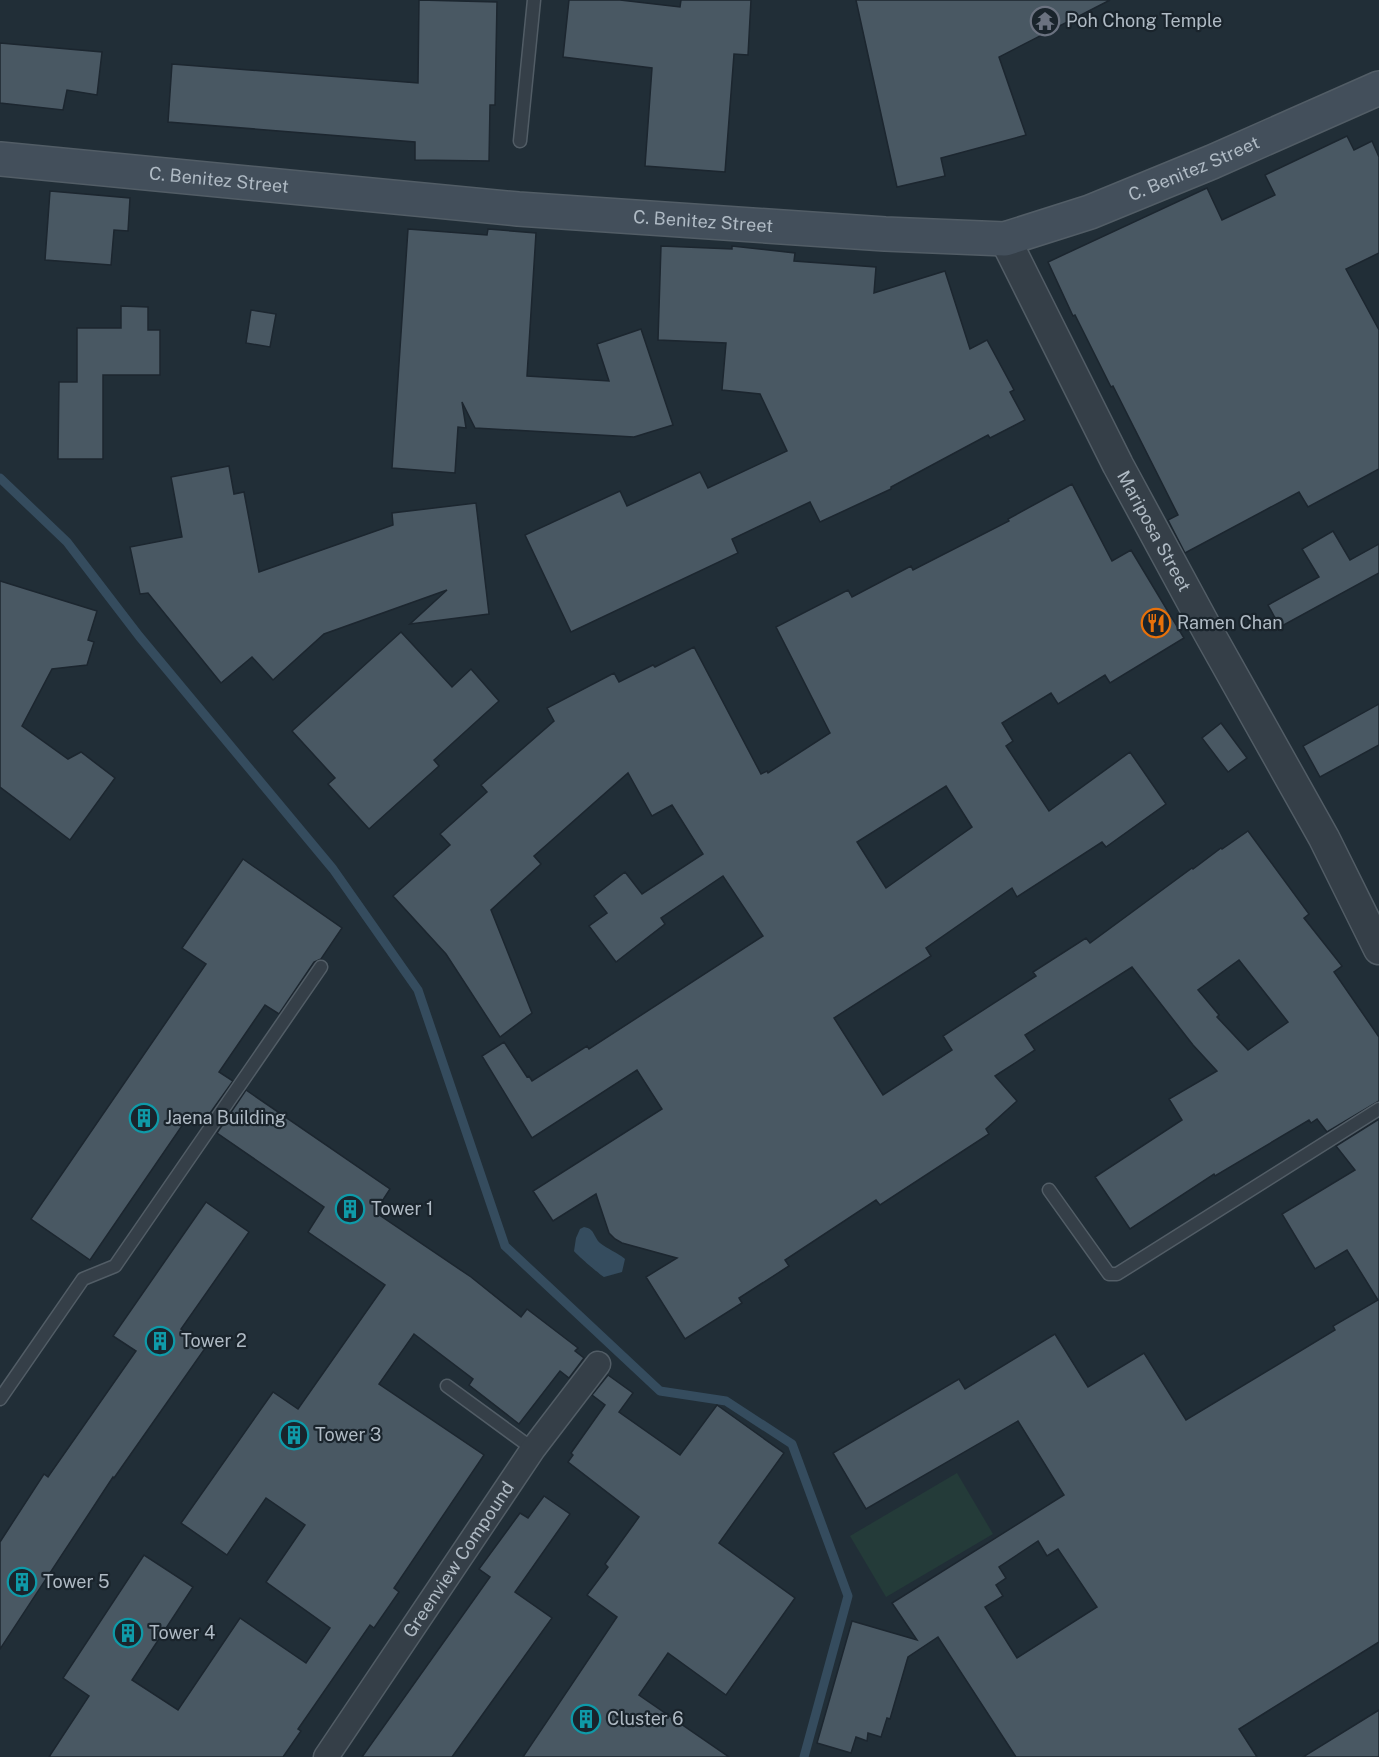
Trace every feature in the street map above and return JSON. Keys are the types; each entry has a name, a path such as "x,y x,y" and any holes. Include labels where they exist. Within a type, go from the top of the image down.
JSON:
{"main road":[{"name":"C. Benitez Street","path":"0,159 518,209 885,234 1005,239 1090,212 1212,162 1379,88"}],"street":[{"name":"Mariposa Street","path":"1005,239 1118,465 1324,838 1379,949"},
{"name":"Greenview Compound","path":"326,1757 533,1449 598,1364"}],"lane":[{"path":"520,141 534,0"},
{"path":"0,1399 83,1279 115,1266 321,968"},
{"path":"1049,1190 1109,1274 1117,1274 1379,1109"},
{"path":"447,1386 533,1449"}],"green space":[{"path":"957,1473 993,1534 886,1597 850,1536"}],"water":[{"path":"584,1227 592,1231 600,1243 625,1259 622,1272 604,1277 574,1251 576,1238 580,1229"}],"building":[{"path":"419,0 497,2 495,105 490,105 489,161 415,160 415,142 168,122 172,64 418,83"},
{"path":"569,0 620,0 680,7 681,0 751,0 748,55 734,54 725,172 645,166 652,68 563,57"},
{"path":"856,0 1110,0 999,57 1026,135 941,158 945,176 897,187"},
{"path":"0,43 102,52 97,95 67,90 63,110 0,103"},
{"path":"1347,136 1354,150 1372,141 1379,157 1379,253 1346,269 1379,330 1379,469 1308,507 1299,492 1185,553 1168,520 1178,515 1113,386 1111,387 1075,315 1073,316 1048,262 1207,188 1222,220 1275,195 1265,175"},
{"path":"50,191 130,198 128,231 114,230 111,265 45,260"},
{"path":"408,229 487,235 488,229 536,233 527,376 609,381 597,344 641,329 673,425 634,437 475,428 462,402 466,428 458,427 455,473 392,468"},
{"path":"661,246 732,249 732,246 795,253 794,261 876,267 874,293 945,271 970,349 987,340 1014,390 1010,392 1025,420 990,438 988,435 891,489 820,522 810,502 732,539 738,553 571,632 525,535 620,491 627,506 700,472 708,488 787,451 760,394 722,390 726,343 658,340"},
{"path":"121,306 148,307 148,330 160,330 160,375 103,375 103,459 58,459 59,382 77,382 77,328 121,328"},
{"path":"251,310 276,314 270,347 246,343"},
{"path":"229,466 234,494 244,492 259,572 393,525 392,513 476,503 489,614 410,624 447,590 324,634 273,680 252,657 221,683 148,593 140,594 130,547 182,537 171,477"},
{"path":"1072,484 1112,561 1131,550 1184,638 1110,683 1105,675 1058,704 1051,693 1002,723 1013,741 1006,746 1049,811 1130,752 1166,804 1106,847 1102,842 1017,897 1012,888 926,948 931,956 834,1018 883,1095 952,1050 943,1036 1036,976 1033,972 1086,938 1090,943 1192,868 1248,831 1309,914 1304,918 1342,966 1334,972 1379,1037 1379,1101 1327,1132 1317,1119 1311,1123 1309,1120 1215,1176 1214,1174 1130,1229 1095,1177 1182,1120 1169,1099 1217,1071 1193,1045 1132,967 1025,1035 1035,1050 995,1076 1017,1101 986,1129 989,1134 880,1205 876,1200 785,1260 789,1266 739,1298 742,1303 685,1339 646,1277 677,1258 615,1239 609,1233 596,1194 553,1221 533,1191 662,1109 637,1070 532,1138 482,1056 504,1042 532,1081 587,1046 589,1049 763,936 723,876 661,918 665,924 616,962 589,926 607,913 594,896 625,872 642,894 703,854 672,805 652,816 628,773 534,856 541,864 491,910 532,1013 500,1037 446,954 393,896 450,845 440,834 487,792 481,785 554,721 547,708 614,673 619,682 694,647 761,774 767,771 768,773 830,733 776,627 848,590 852,597 911,566 913,570 1009,521 1008,519","holes":["946,786 972,827 886,888 857,842","1239,960 1288,1022 1248,1050 1217,1017 1219,1015 1198,990"]},
{"path":"1333,531 1350,560 1379,544 1379,573 1280,627 1268,605 1319,577 1302,549"},
{"path":"0,581 97,611 88,640 94,642 87,665 52,669 22,726 68,759 81,752 115,778 70,840 0,787"},
{"path":"401,632 452,687 471,669 499,701 434,760 439,766 369,829 328,784 335,778 292,731"},
{"path":"1379,704 1379,745 1320,777 1303,746"},
{"path":"1221,723 1247,758 1228,772 1202,738"},
{"path":"243,859 342,928 321,959 314,962 279,1014 265,1005 219,1072 233,1081 203,1123 190,1114 90,1260 31,1219 206,964 182,948"},
{"path":"246,1090 390,1189 375,1212 471,1277 521,1317 527,1309 578,1348 575,1351 584,1358 569,1378 560,1371 519,1424 469,1385 473,1379 414,1334 379,1384 484,1455 394,1588 399,1592 374,1628 370,1625 298,1729 301,1731 283,1757 49,1757 89,1696 63,1678 144,1555 193,1587 132,1680 178,1710 240,1618 306,1663 330,1628 266,1582 305,1525 266,1498 227,1555 181,1523 273,1392 298,1409 385,1285 308,1232 324,1207 217,1133"},
{"path":"1379,1119 1379,1642 1239,1729 1257,1757 1016,1757 938,1637 908,1657 890,1719 887,1718 881,1737 868,1733 867,1741 856,1737 851,1753 817,1743 852,1621 917,1640 892,1603 1064,1495 1018,1421 866,1509 833,1453 959,1379 965,1389 1055,1334 1088,1387 1144,1353 1186,1420 1335,1330 1333,1326 1378,1300 1347,1250 1315,1269 1282,1214 1355,1170 1336,1146","holes":["1038,1541 1047,1556 1058,1549 1097,1607 1017,1658 985,1607 1003,1596 996,1585 1006,1578 999,1567"]},
{"name":"Tower 2","path":"206,1202 249,1232 181,1329 206,1347 113,1477 0,1649 0,1542 44,1474 48,1477 136,1351 113,1336"},
{"path":"608,1375 633,1393 619,1412 680,1455 717,1405 784,1453 719,1543 795,1598 726,1695 668,1653 639,1695 729,1757 523,1757 617,1617 587,1595 608,1567 605,1564 639,1517 568,1462 573,1455 571,1453 605,1405 592,1395"},
{"path":"544,1496 570,1514 515,1592 552,1618 452,1757 362,1757 490,1577 479,1569 520,1513 528,1518"},
{"path":"1379,1710 1379,1757 1303,1757"}],"waterway":[{"path":"0,478 67,542 139,636 333,869 418,990 505,1246 660,1391 726,1401 792,1444 848,1596 804,1757"}],"place":[{"name":"Poh Chong Temple","path":"1045,21"},
{"name":"Ramen Chan","path":"1156,623"},
{"name":"Jaena Building","path":"144,1118"},
{"name":"Tower 1","path":"350,1209"},
{"name":"Tower 2","path":"160,1341"},
{"name":"Tower 3","path":"294,1435"},
{"name":"Tower 5","path":"22,1582"},
{"name":"Tower 4","path":"128,1633"},
{"name":"Cluster 6","path":"586,1719"}]}
